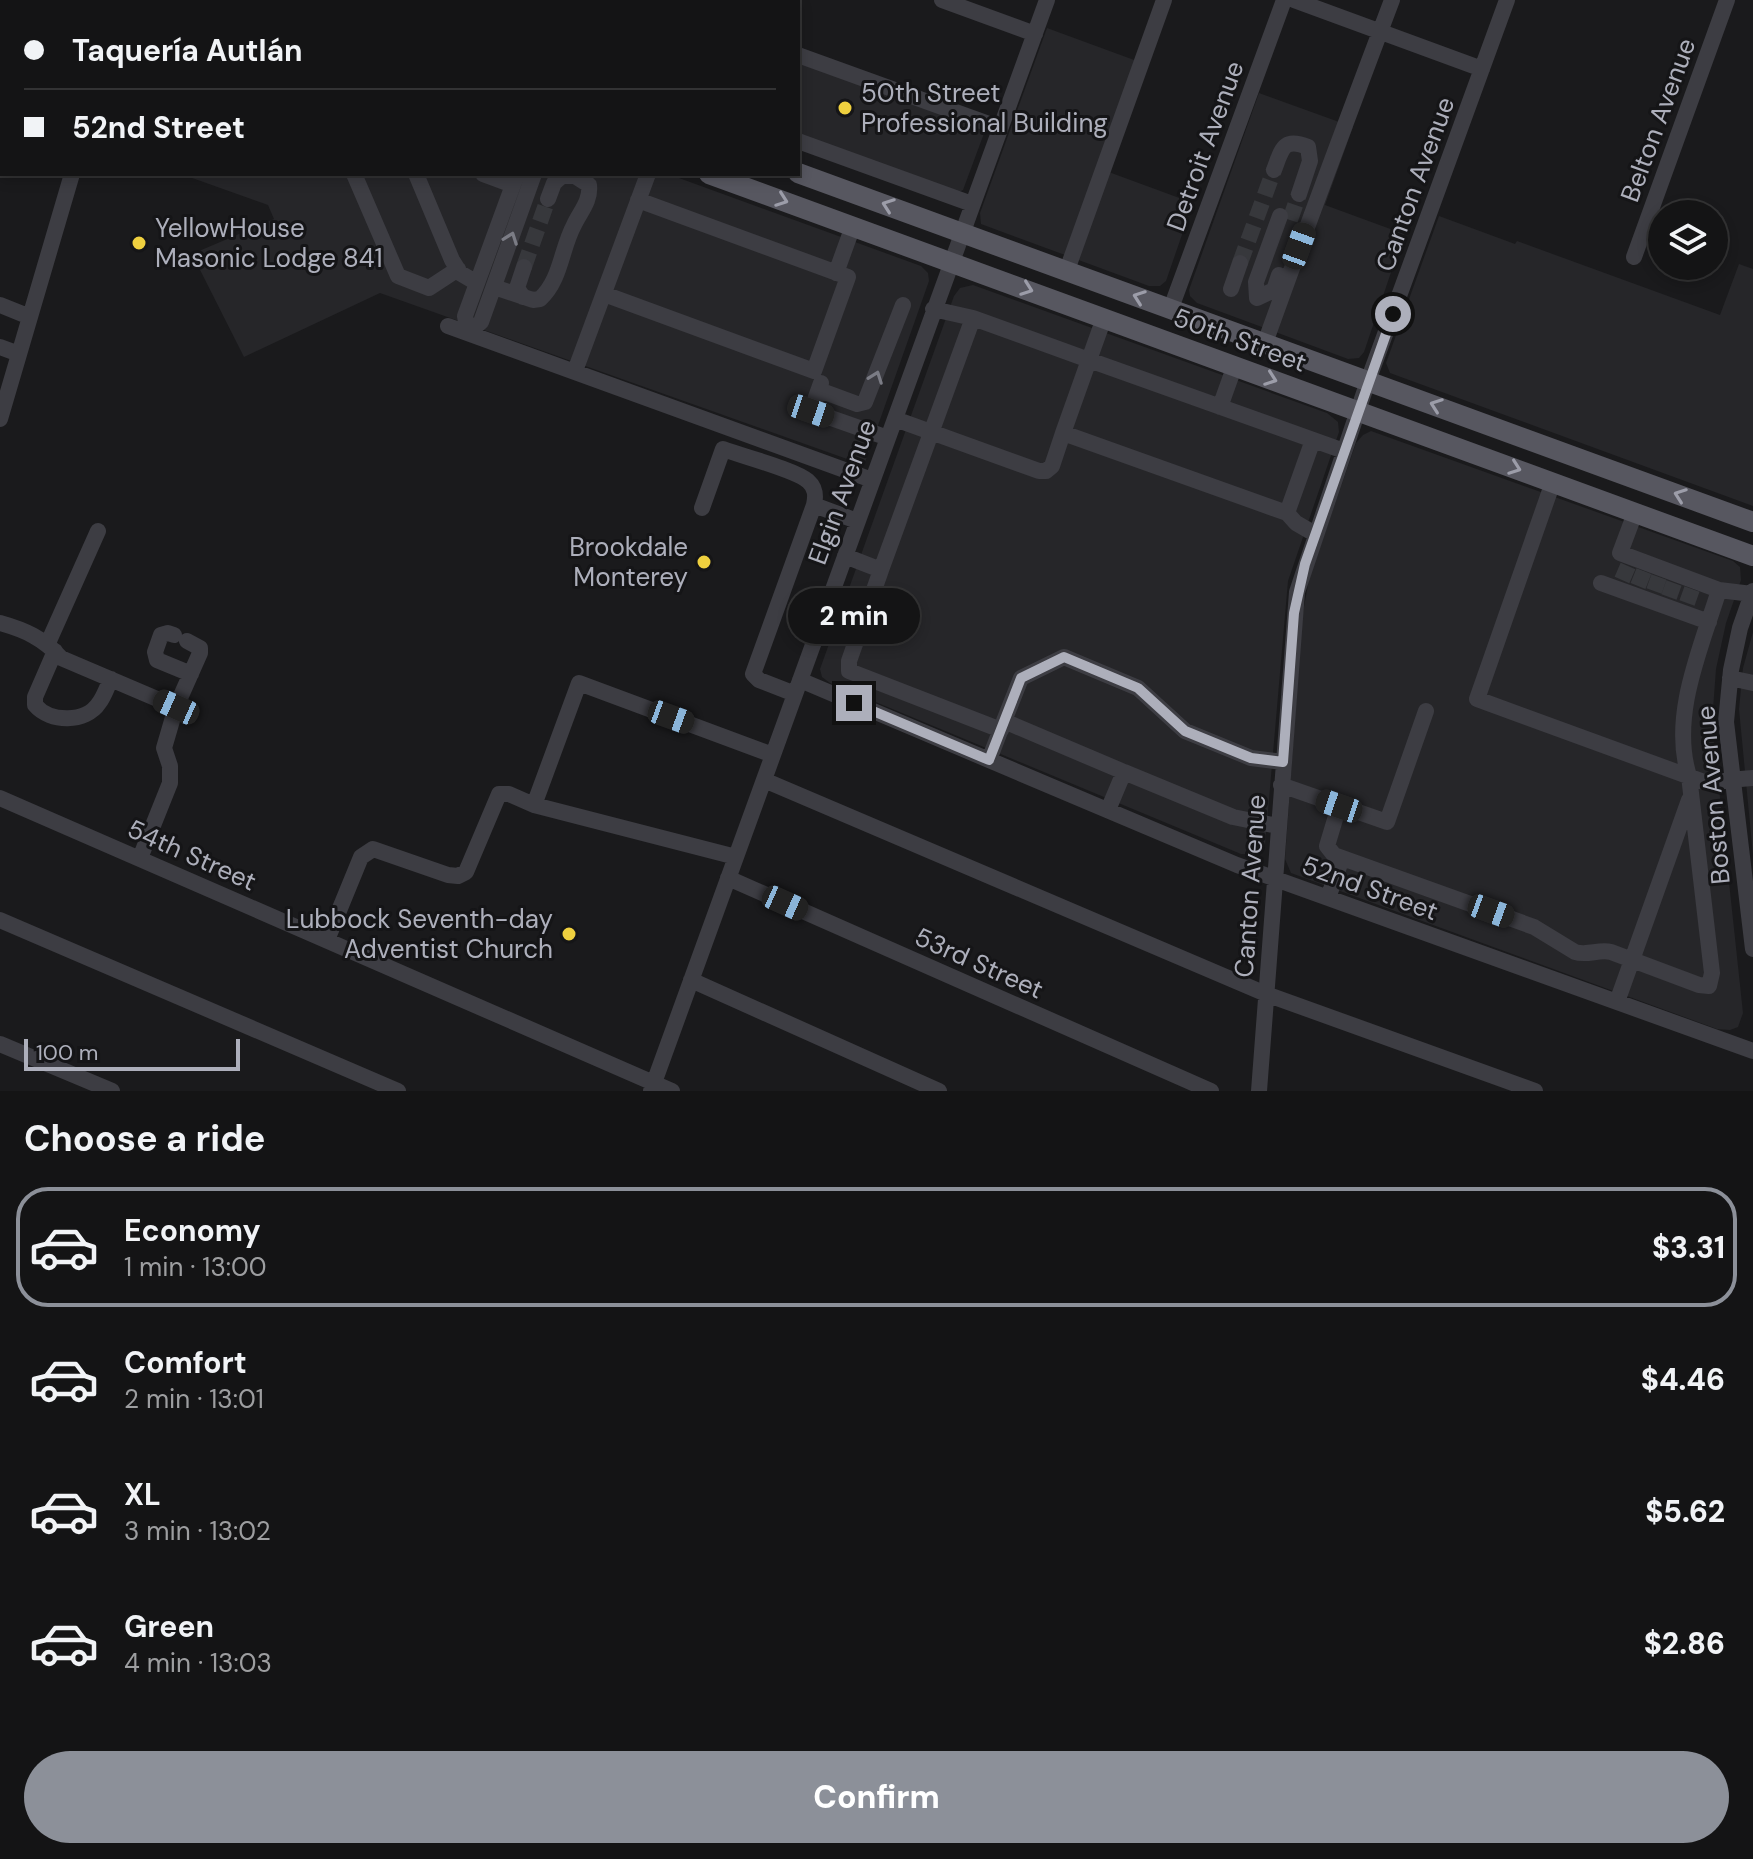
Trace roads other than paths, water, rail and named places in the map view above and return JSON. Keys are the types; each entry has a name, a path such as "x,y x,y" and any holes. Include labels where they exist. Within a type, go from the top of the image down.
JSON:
{"main road":[{"name":"50th Street","path":"800,174 1753,522"},
{"name":"50th Street","path":"715,176 1753,556"}],"street":[{"path":"942,0 1035,34"},
{"name":"Elgin Avenue","path":"652,1087 1047,0"},
{"path":"1067,270 1164,0"},
{"name":"Detroit Avenue","path":"1171,308 1284,0"},
{"path":"1294,0 1482,69"},
{"path":"1265,343 1392,0"},
{"name":"Canton Avenue","path":"1259,1091 1294,613 1305,564 1507,0"},
{"name":"Belton Avenue","path":"1634,257 1727,0"},
{"path":"800,56 1000,128"},
{"path":"800,142 972,204"},
{"path":"1274,170 1286,144 1304,145 1310,161 1298,194"},
{"path":"0,419 11,362 30,317 71,176"},
{"path":"355,176 398,276 429,288 458,269"},
{"path":"417,176 458,269 465,278 533,300 545,295 554,278 573,225 590,191 589,185 573,176"},
{"path":"468,333 465,316 485,285 533,176"},
{"path":"548,199 558,178 566,176"},
{"path":"575,371 647,176"},
{"path":"485,285 515,179"},
{"path":"638,200 848,277 814,371"},
{"path":"1257,298 1265,287 1289,220"},
{"path":"836,273 853,226"},
{"path":"1231,289 1240,263"},
{"path":"523,297 517,288 524,267"},
{"path":"604,294 814,371 823,376 811,411 888,438"},
{"path":"0,305 30,317"},
{"path":"819,390 857,404 865,402 903,305"},
{"path":"933,309 973,318 1344,451"},
{"path":"973,318 849,661 849,671 1124,772 1233,817 1278,826"},
{"path":"895,419 1046,471 1052,466 1104,318"},
{"path":"448,326 872,480"},
{"path":"0,347 11,362"},
{"path":"1220,407 1235,365"},
{"path":"1063,433 1287,513 1296,523 1315,534"},
{"path":"1287,513 1313,440"},
{"path":"702,508 723,449 802,477 814,489 814,505 857,521"},
{"path":"1553,482 1477,699 1704,782 1753,778"},
{"name":"52nd Street","path":"814,505 753,674 759,680 798,687 989,760 1275,879 1753,1051"},
{"path":"1635,513 1620,553 1648,582 1689,597 1719,590 1752,597"},
{"path":"98,531 52,647 35,705 64,720 71,719 98,706 111,679"},
{"path":"845,556 881,570"},
{"path":"1601,583 1648,582 1689,597 1709,622"},
{"path":"1339,806 1327,846 1330,852 1342,858 1534,927 1575,952 1581,954 1601,949 1709,986 1712,973 1689,776 1682,754 1689,690 1719,590"},
{"name":"Boston Avenue","path":"1752,597 1740,628 1730,678 1726,722 1753,949"},
{"path":"0,623 27,631 52,647 61,658 176,707"},
{"path":"140,858 170,783 170,766 164,748 176,707 191,674 200,648 168,633 161,635 155,652 157,660 191,674"},
{"path":"989,760 1021,678 1064,657 1138,688 1185,731 1251,758 1283,762"},
{"path":"1730,678 1753,683"},
{"path":"534,805 579,683 773,755"},
{"path":"1281,785 1387,822 1426,711"},
{"path":"1108,810 1124,772"},
{"path":"764,780 1266,994 1535,1091"},
{"path":"327,940 361,857 373,849 458,876 466,872 499,794 509,794 534,805 736,857"},
{"path":"1617,1002 1691,795"},
{"name":"54th Street","path":"0,798 327,940 652,1087 672,1091"},
{"path":"1328,898 1342,858"},
{"name":"53rd Street","path":"728,878 1211,1091"},
{"path":"0,920 398,1091"},
{"path":"691,980 939,1091"},
{"path":"0,1044 112,1091"}],"tunnel":[{"path":"1240,263 1274,170"},
{"path":"1290,220 1299,194"},
{"path":"524,267 548,199"},
{"path":"1622,580 1628,566"},
{"path":"1638,586 1644,571"},
{"path":"1654,591 1659,577"},
{"path":"1669,597 1674,583"},
{"path":"1687,603 1692,589"}],"place":[{"name":"50th Street Professional Building","path":"845,108"},
{"name":"YellowHouse Masonic Lodge 841","path":"139,243"},
{"name":"Brookdale Monterey","path":"704,562"},
{"name":"Lubbock Seventh-day Adventist Church","path":"569,934"}]}
